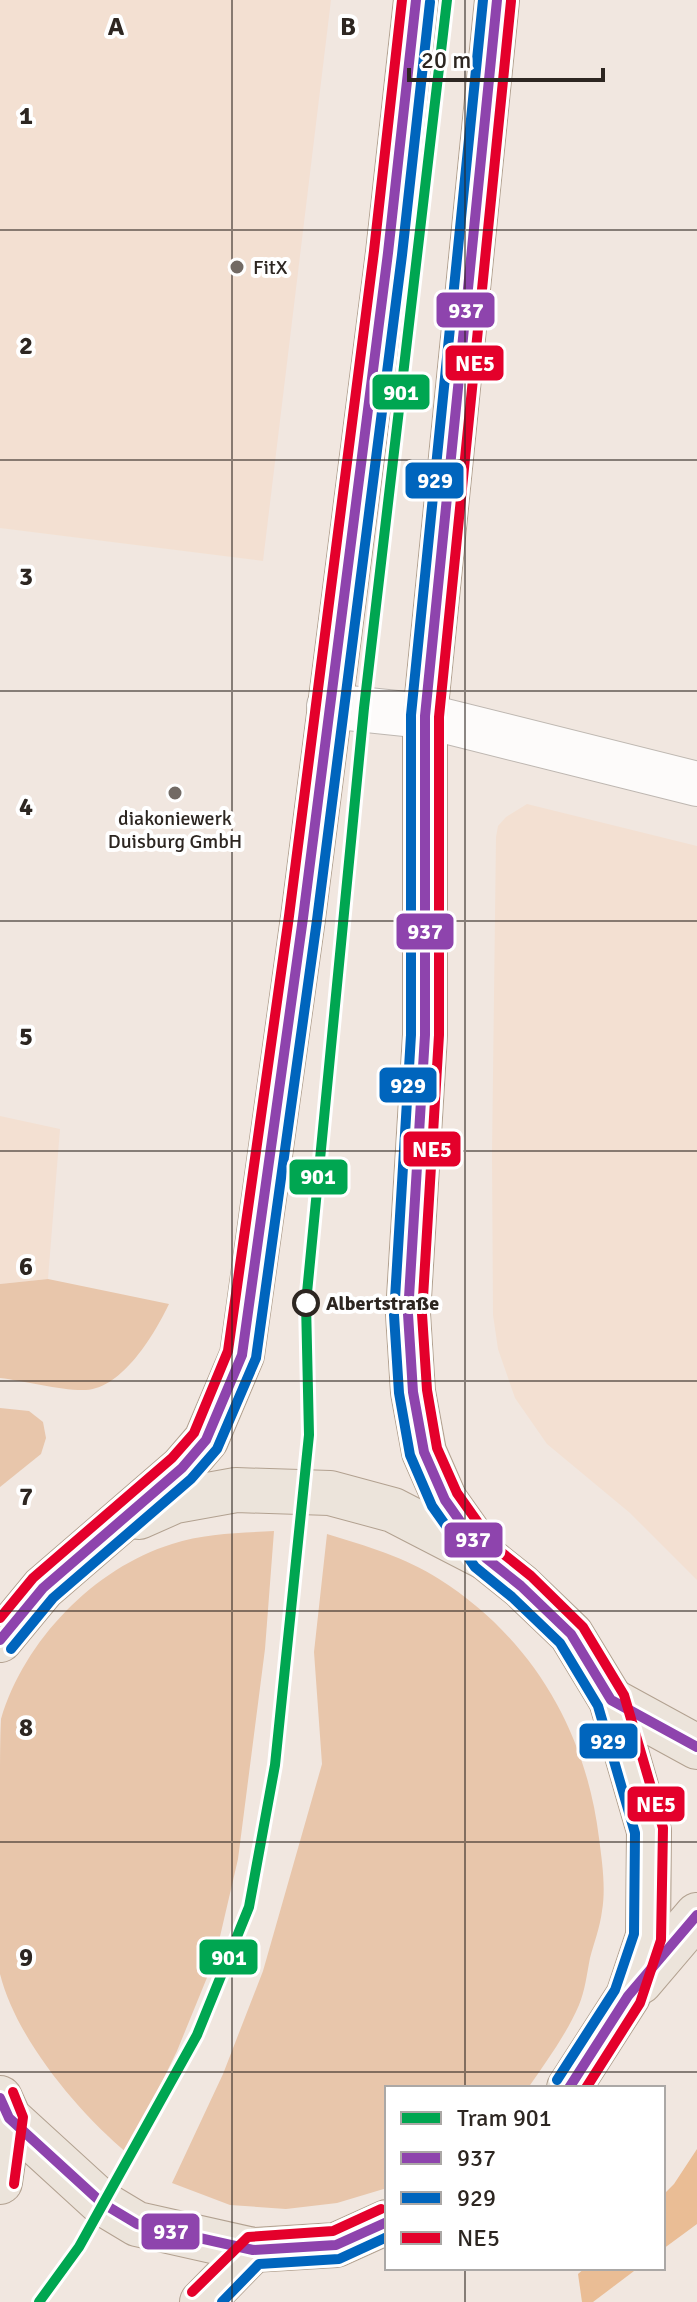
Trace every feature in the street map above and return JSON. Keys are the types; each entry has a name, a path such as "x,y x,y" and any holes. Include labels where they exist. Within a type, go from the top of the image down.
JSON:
{"main road":[{"path":"0,1640 43,1588 182,1468 206,1440 242,1355 303,918 388,253 416,0"},
{"path":"486,1558 445,1500 424,1452 413,1392 408,1314 425,1035 425,716 497,0"},
{"path":"112,1529 175,1501 236,1490 330,1493 393,1510 486,1558 521,1586 571,1634 611,1700 649,1831 648,1936 628,1996"},
{"path":"611,1700 697,1747"},
{"path":"570,2086 628,1996 697,1915"},
{"path":"0,2182 5,2108"},
{"path":"5,2108 102,2203 137,2224 253,2250 336,2245 385,2223"},
{"path":"202,2302 253,2250"}],"street":[{"path":"329,706 425,716 697,784"}],"shaded area":[{"path":"0,0 331,0 263,561 0,528"},
{"path":"527,804 697,846 697,1580 630,1513 547,1444 515,1398 498,1349 493,1315 492,1154 496,837 498,826 506,817"},
{"path":"0,1116 60,1129 48,1279 0,1284"},
{"path":"48,1279 169,1304 136,1357 113,1380 100,1387 66,1389 0,1378 0,1284"},
{"path":"0,1408 29,1411 43,1422 46,1438 41,1454 0,1487"},
{"path":"274,1531 265,1649 238,1859 215,1958 177,2051 127,2153 88,2116 51,2072 20,2023 0,1974 1,1719 26,1662 45,1636 66,1611 116,1570 143,1555 184,1540"},
{"path":"327,1534 399,1558 426,1571 472,1603 501,1629 549,1690 582,1761 599,1838 604,1884 602,1911 579,2005 562,2038 529,2086 385,2086 385,2189 337,2203 286,2209 230,2205 172,2183 223,2074 263,1971 322,1764 314,1652"},
{"path":"697,2149 697,2224 665,2248 665,2193"},
{"path":"583,2270 635,2270 593,2302 582,2302 578,2274"}],"tram line":[{"name":"901","path":"39,2302 79,2247 197,2035 249,1907 275,1765 309,1435 306,1303 364,708 447,0"}],"transit line":[{"name":"NE5","path":"0,1618 33,1578 172,1458 194,1433 228,1351 289,916 374,251 402,0"},
{"name":"937","path":"0,1640 43,1588 182,1468 206,1440 242,1355 303,918 388,253 416,0"},
{"name":"929","path":"483,0 411,715 411,1035 394,1315 399,1393 410,1455 432,1506 475,1567 560,1643 598,1706 635,1833 634,1934 615,1990 557,2080"},
{"name":"937","path":"497,0 425,716 425,1035 408,1314 413,1392 424,1452 445,1500 486,1558 521,1586 571,1634 611,1700 697,1747"},
{"name":"NE5","path":"511,1 439,717 439,1035 422,1314 427,1390 437,1448 457,1493 496,1548 531,1576 583,1627 624,1695 663,1828 661,1940 640,2003 587,2086"},
{"name":"929","path":"11,1649 53,1598 191,1479 217,1449 256,1358 317,920 402,255 430,2"},
{"name":"937","path":"570,2086 628,1996 697,1915"},
{"name":"NE5","path":"13,2092 23,2117 14,2184"},
{"name":"937","path":"0,2098 9,2118 102,2203 137,2224 253,2250 336,2245 385,2223"},
{"name":"NE5","path":"192,2292 248,2237 333,2231 381,2209"},
{"name":"929","path":"222,2302 259,2264 339,2259 385,2238"}],"place":[{"name":"FitX","path":"237,267"},
{"name":"diakoniewerk Duisburg GmbH","path":"175,793"},
{"name":"Albertstraße","path":"306,1303"}]}
